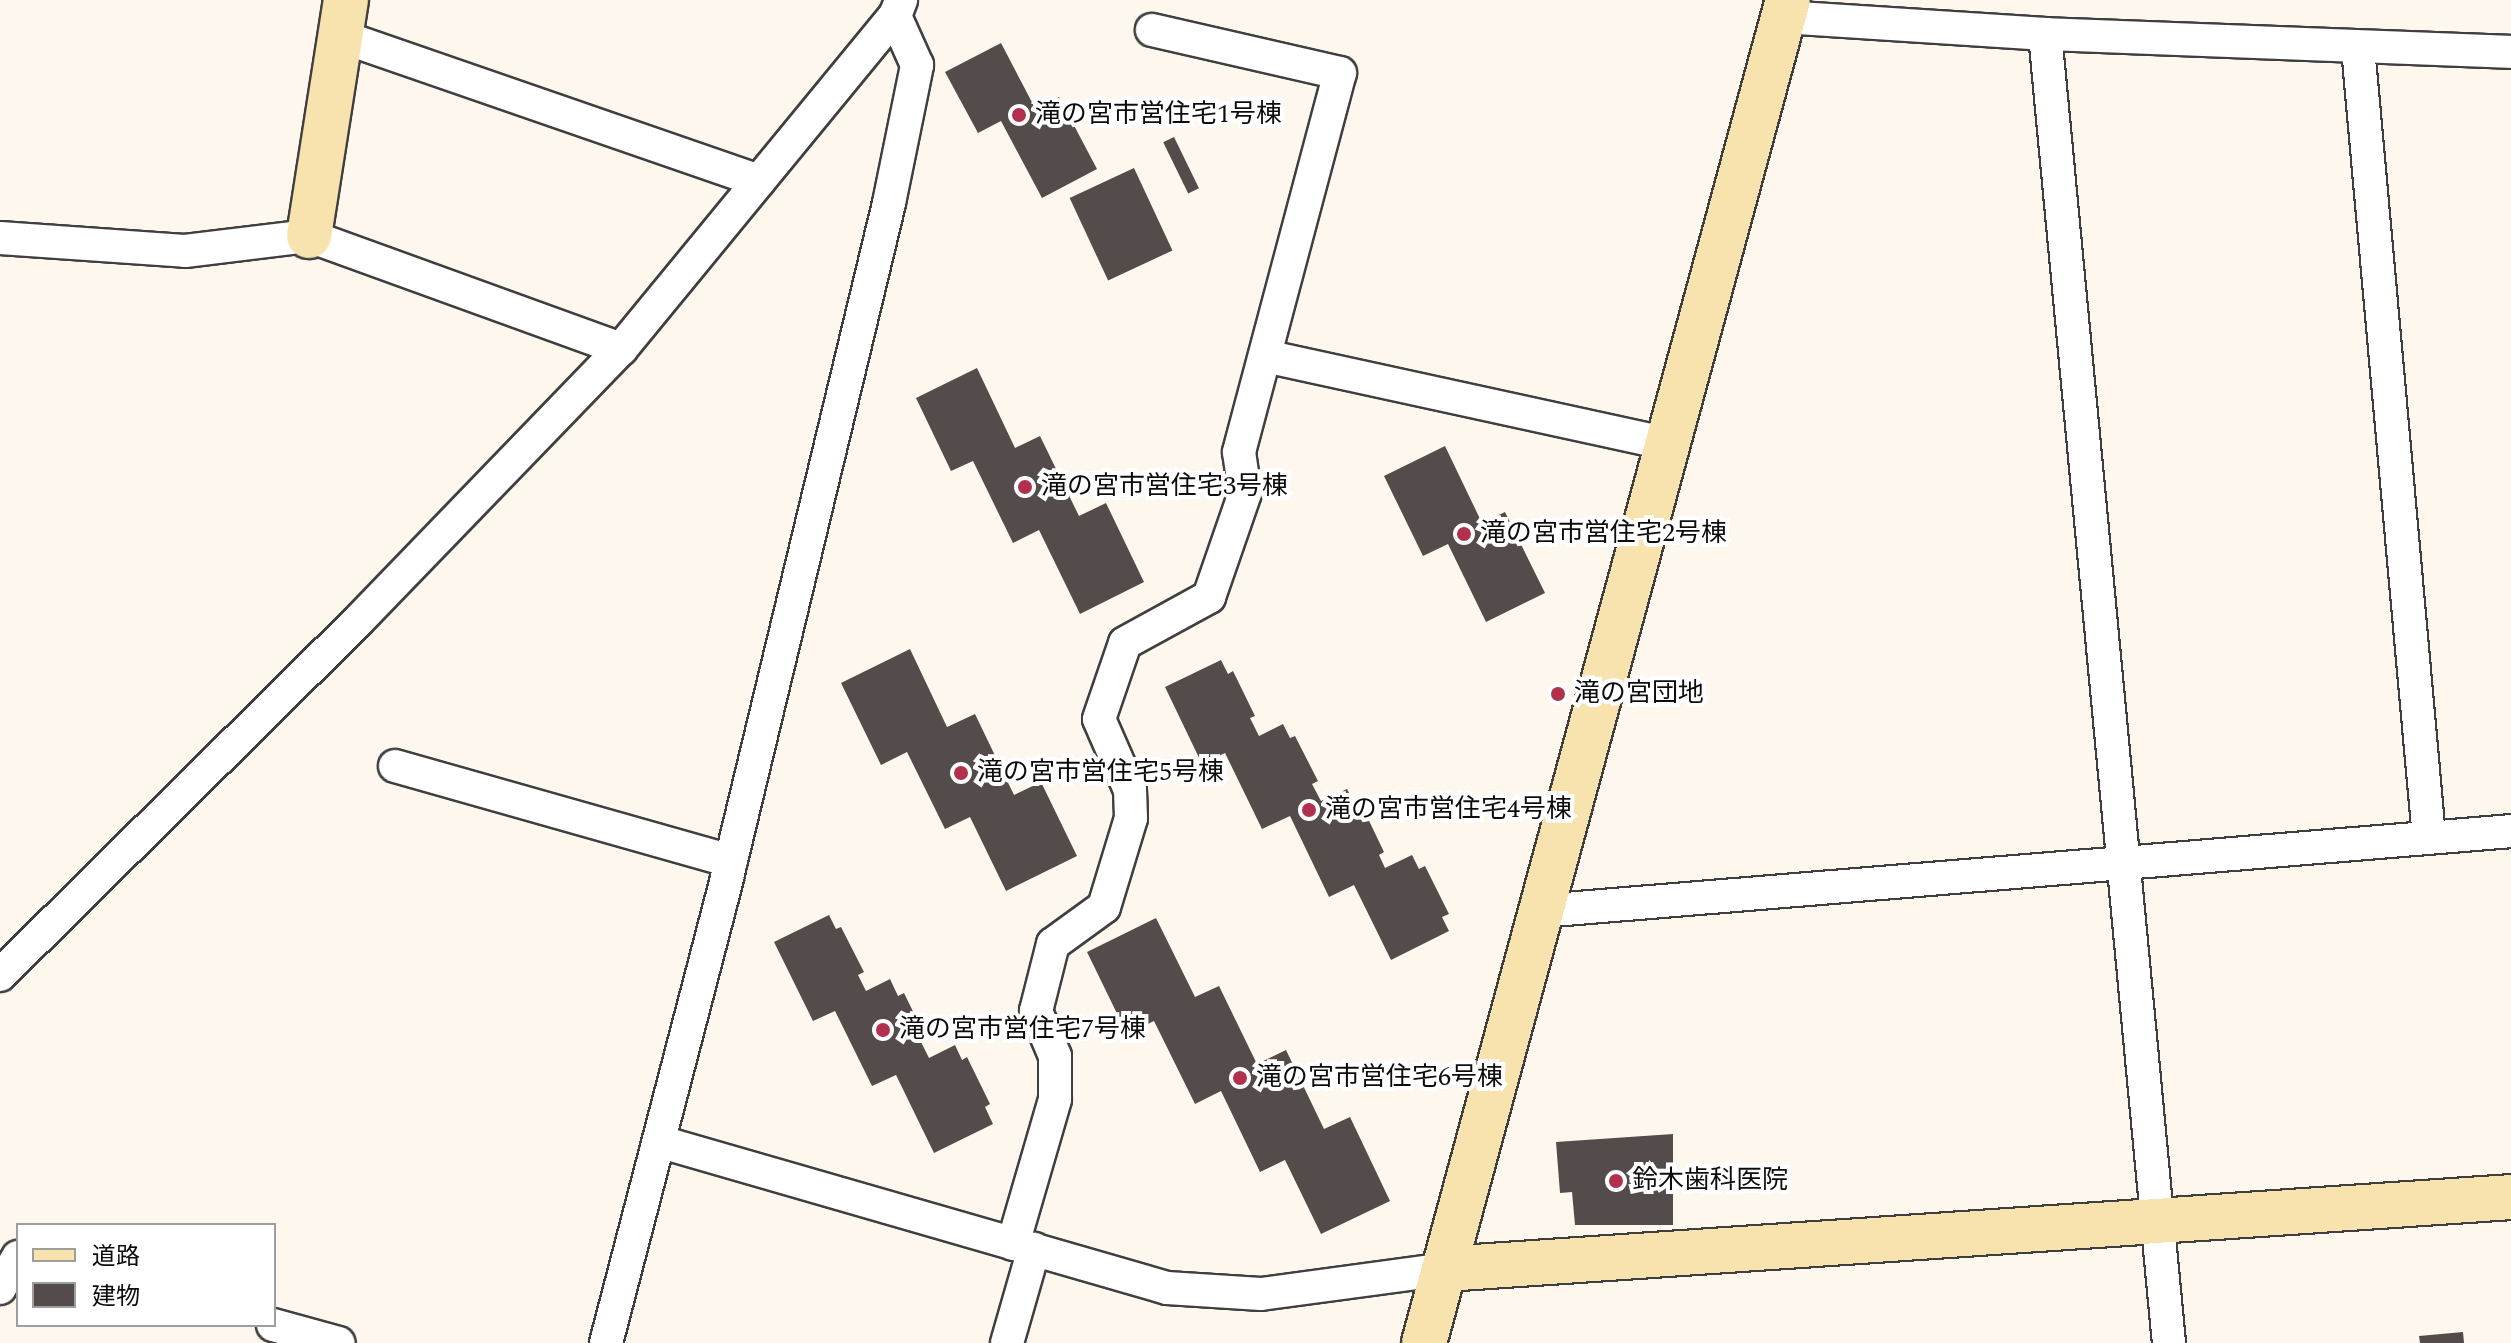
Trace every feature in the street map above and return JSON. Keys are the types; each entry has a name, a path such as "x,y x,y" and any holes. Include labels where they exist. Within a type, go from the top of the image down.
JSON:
{"street":[{"path":"0,975 358,621 621,349 898,8"},
{"path":"606,1343 661,1142 861,329 917,65 898,8"},
{"path":"1424,1343 1786,9 2045,34 2511,52"},
{"path":"309,236 345,19 759,181"},
{"path":"1007,1343 1023,1247 1055,1099 1055,1056 1036,1011 1053,944 1104,907 1131,818 1130,790 1099,719 1125,643 1209,597 1245,493 1239,452 1340,73 1152,30"},
{"path":"2045,34 2169,1343"},
{"path":"2358,48 2429,838"},
{"path":"0,238 185,251 309,236 621,349"},
{"path":"1265,356 1669,444"},
{"path":"395,766 731,861"},
{"path":"1541,911 2511,831"},
{"path":"661,1142 1167,1288 1211,1293 1336,1287 1445,1269 2158,1225 2511,1197"},
{"path":"0,1288 16,1260"},
{"path":"276,1326 339,1343"}],"building":[{"name":"滝の宮市営住宅1号棟","path":"1001,43 1036,110 1059,97 1097,169 1042,198 1001,121 978,133 945,72"},
{"path":"1174,137 1199,188 1188,193 1163,142"},
{"path":"1134,168 1172,250 1108,280 1070,198"},
{"name":"滝の宮市営住宅3号棟","path":"977,368 1015,448 1040,436 1079,516 1106,503 1144,582 1080,614 1039,530 1013,543 973,461 951,471 916,398"},
{"name":"滝の宮市営住宅2号棟","path":"1445,446 1482,523 1505,512 1545,593 1486,622 1448,544 1423,556 1384,476"},
{"name":"滝の宮市営住宅5号棟","path":"910,649 947,727 975,714 1014,795 1041,782 1077,856 1006,891 970,817 945,829 907,752 881,765 841,683"},
{"name":"滝の宮市営住宅4号棟","path":"1221,660 1228,674 1233,671 1255,716 1250,718 1259,736 1283,724 1290,738 1295,736 1318,781 1312,784 1321,801 1347,789 1355,805 1360,802 1384,852 1379,855 1385,868 1412,855 1419,869 1425,866 1449,914 1442,917 1449,931 1391,960 1354,885 1329,897 1290,816 1262,829 1225,753 1202,764 1165,687"},
{"name":"滝の宮市営住宅7号棟","path":"829,915 836,929 841,927 864,972 858,975 866,991 890,979 898,996 904,993 926,1038 920,1040 929,1058 955,1045 962,1060 967,1057 990,1104 985,1107 993,1124 934,1153 896,1075 872,1086 835,1011 813,1021 774,942"},
{"name":"滝の宮市営住宅6号棟","path":"1156,918 1195,997 1219,986 1257,1064 1286,1050 1324,1129 1350,1117 1390,1201 1321,1234 1285,1160 1260,1172 1221,1091 1195,1104 1154,1021 1127,1034 1087,952"},
{"name":"鈴木歯科医院","path":"1673,1134 1673,1225 1575,1225 1572,1192 1560,1193 1556,1142"},
{"path":"2463,1332 2464,1343 2420,1343 2419,1336"}],"place":[{"name":"滝の宮市営住宅1号棟","path":"1019,115"},
{"name":"滝の宮市営住宅3号棟","path":"1025,487"},
{"name":"滝の宮市営住宅2号棟","path":"1464,534"},
{"name":"滝の宮団地","path":"1558,694"},
{"name":"滝の宮市営住宅5号棟","path":"961,773"},
{"name":"滝の宮市営住宅4号棟","path":"1309,810"},
{"name":"滝の宮市営住宅7号棟","path":"883,1030"},
{"name":"滝の宮市営住宅6号棟","path":"1240,1078"},
{"name":"鈴木歯科医院","path":"1616,1181"}]}
